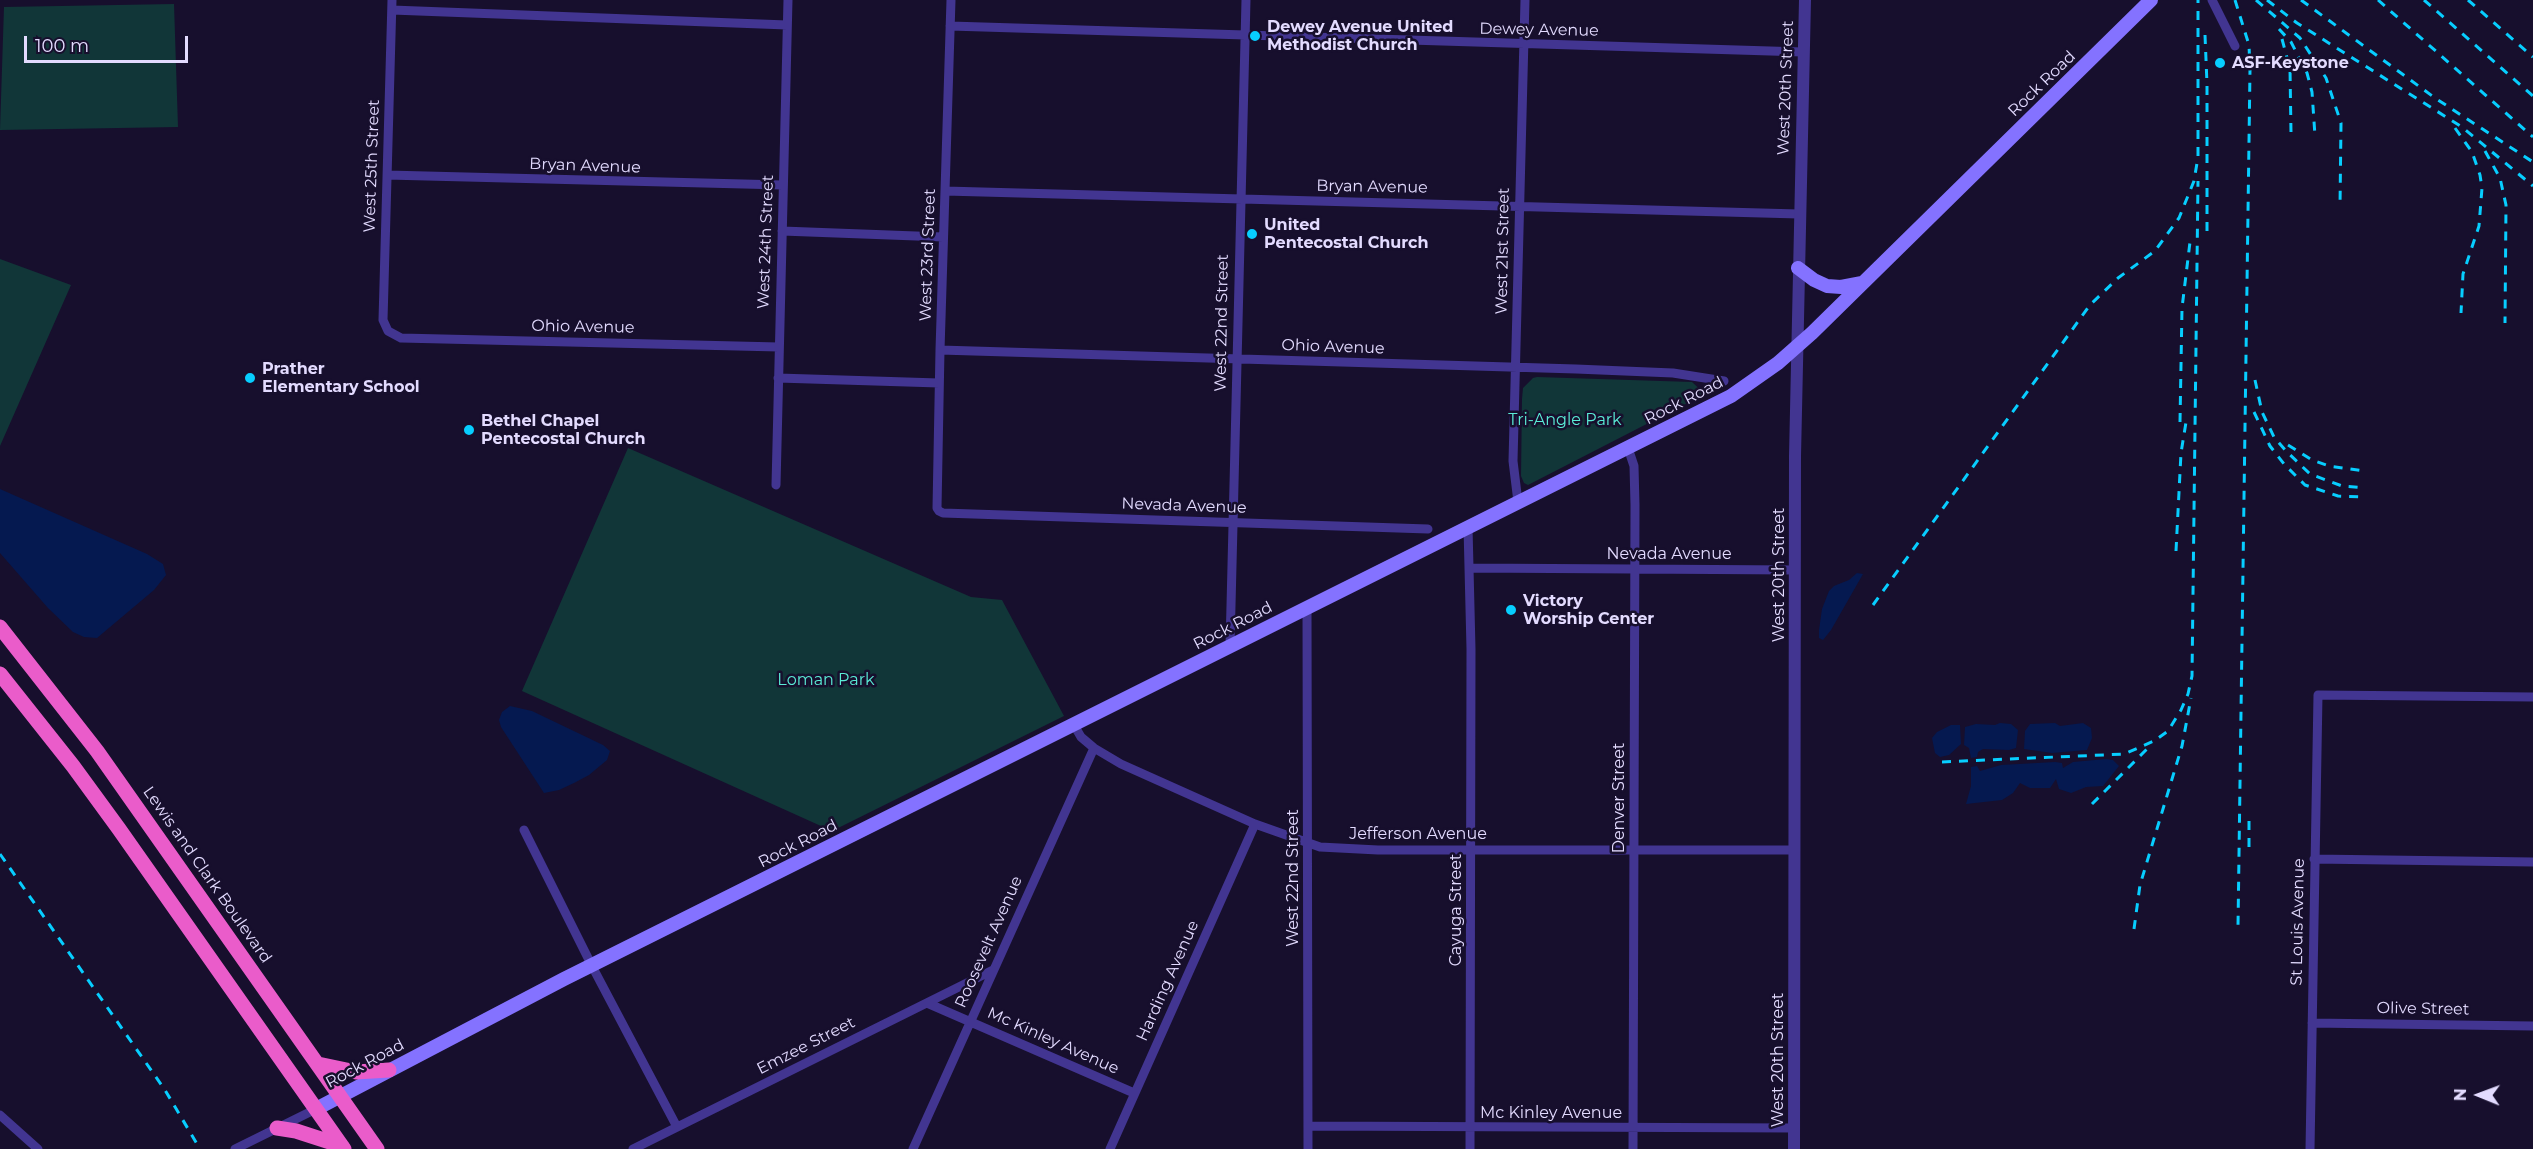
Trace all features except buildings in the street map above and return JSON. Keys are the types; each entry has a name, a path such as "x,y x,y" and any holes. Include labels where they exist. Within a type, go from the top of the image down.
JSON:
{"highway":[{"name":"Lewis and Clark Boulevard","path":"0,627 97,751 377,1149"},
{"path":"0,674 93,793 343,1148"},
{"path":"318,1064 356,1072 389,1070"},
{"path":"277,1128 307,1134 343,1148"}],"main road":[{"name":"Rock Road","path":"316,1109 592,966 1731,396 1770,369 1797,346 2151,0"},
{"path":"1798,268 1827,286 1841,287 1862,283"}],"street":[{"name":"West 24th Street","path":"776,485 788,0"},
{"name":"West 23rd Street","path":"939,511 937,508 939,383 951,0"},
{"name":"West 22nd Street","path":"1230,646 1231,522 1246,0"},
{"name":"West 21st Street","path":"1518,502 1514,461 1525,0"},
{"name":"West 20th Street","path":"1794,1149 1797,346 1805,0"},
{"path":"2212,0 2235,46"},
{"path":"392,5 788,25"},
{"name":"West 25th Street","path":"388,331 383,320 392,5"},
{"name":"Dewey Avenue","path":"950,26 1803,52"},
{"name":"Bryan Avenue","path":"387,175 783,185"},
{"name":"Bryan Avenue","path":"945,191 1799,214"},
{"path":"782,231 943,237"},
{"name":"Ohio Avenue","path":"388,331 401,338 779,347"},
{"name":"Ohio Avenue","path":"940,350 1673,373 1725,381"},
{"path":"778,378 939,383"},
{"name":"Denver Street","path":"1628,447 1634,466 1635,569 1633,1149"},
{"name":"Nevada Avenue","path":"939,511 1428,529"},
{"name":"Cayuga Street","path":"1468,527 1471,850 1470,1149"},
{"name":"Nevada Avenue","path":"1470,568 1795,570"},
{"name":"West 22nd Street","path":"1307,607 1308,1149"},
{"name":"St Louis Avenue","path":"2310,1149 2318,695 2533,697"},
{"name":"Jefferson Avenue","path":"1074,725 1081,737 1121,765 1308,845 1339,849 1795,850"},
{"name":"Roosevelt Avenue","path":"913,1149 1094,748"},
{"name":"Harding Avenue","path":"1110,1149 1255,824"},
{"path":"524,830 592,966 677,1127"},
{"path":"2314,859 2533,862"},
{"name":"Emzee Street","path":"633,1149 993,970"},
{"name":"Mc Kinley Avenue","path":"927,1003 1134,1093"},
{"name":"Olive Street","path":"2312,1023 2533,1026"},
{"name":"Rock Road","path":"235,1149 316,1109"},
{"path":"0,1115 38,1149"},
{"name":"Mc Kinley Avenue","path":"1308,1126 1794,1128"}],"green space":[{"path":"174,4 178,127 0,130 4,7"},
{"path":"0,259 71,285 0,446"},
{"name":"Tri-Angle Park","path":"1537,377 1692,382 1705,394 1528,485 1524,483 1521,476 1522,399 1523,388"},
{"name":"Loman Park","path":"628,448 971,597 1002,600 1064,716 832,831 522,691"}],"shaded area":[{"path":"0,489 147,554 163,564 166,575 154,590 97,638 84,637 73,632 48,608 0,553"},
{"path":"1857,573 1863,574 1831,630 1823,640 1819,638 1822,609 1829,591"},
{"path":"510,706 532,711 603,745 610,751 607,760 589,775 574,783 559,790 544,793 501,727 499,720 502,712"},
{"path":"2055,723 2060,726 2083,723 2091,728 2092,738 2087,750 2052,753 2024,749 2025,731 2030,724"},
{"path":"2011,724 2018,730 2016,748 1983,749 1978,752 1977,757 1971,758 1969,748 1964,745 1965,727"},
{"path":"1951,725 1960,725 1961,744 1949,755 1940,757 1935,753 1932,738 1937,732"},
{"path":"2113,760 2119,766 2103,786 2086,787 2071,793 2059,789 2056,779 2050,788 2030,788 2020,783 2013,793 2002,800 1966,804 1971,786 1971,767 1977,766 1980,771 2001,765 2055,762 2062,763 2063,768 2073,762"}],"railway":[{"path":"1873,605 2090,305 2118,278 2155,251 2179,218 2194,181 2198,157 2198,0"},
{"path":"2235,0 2249,45 2250,70 2238,926"},
{"path":"2256,0 2300,38 2326,78 2341,123 2340,207"},
{"path":"2267,0 2297,23 2462,127 2533,186"},
{"path":"2301,0 2435,98 2533,162"},
{"path":"2378,0 2533,137"},
{"path":"2424,0 2533,96"},
{"path":"2468,0 2533,57"},
{"path":"2279,29 2291,42 2307,73 2312,92 2315,136"},
{"path":"2205,35 2207,239"},
{"path":"2282,39 2290,69 2291,133"},
{"path":"2455,128 2472,152 2482,188 2479,226 2463,274 2461,313"},
{"path":"2485,151 2500,178 2506,205 2505,323"},
{"path":"1942,762 2124,754 2154,741 2168,731 2181,710 2192,676 2198,181"},
{"path":"2180,422 2182,308 2190,242"},
{"path":"2255,380 2262,412 2274,437 2286,451 2310,474 2342,486 2365,488"},
{"path":"2254,412 2270,446 2305,485 2338,496 2362,497"},
{"path":"2176,551 2181,453 2187,416"},
{"path":"2288,445 2312,460 2329,466 2364,471"},
{"path":"2134,929 2140,885 2182,746 2191,698"},
{"path":"2092,804 2147,749"},
{"path":"2249,814 2249,847"},
{"path":"0,854 165,1090 200,1149"}],"place":[{"name":"Dewey Avenue United Methodist Church","path":"1255,36"},
{"name":"ASF-Keystone","path":"2220,63"},
{"name":"United Pentecostal Church","path":"1252,234"},
{"name":"Prather Elementary School","path":"250,378"},
{"name":"Bethel Chapel Pentecostal Church","path":"469,430"},
{"name":"Victory Worship Center","path":"1511,610"}]}
